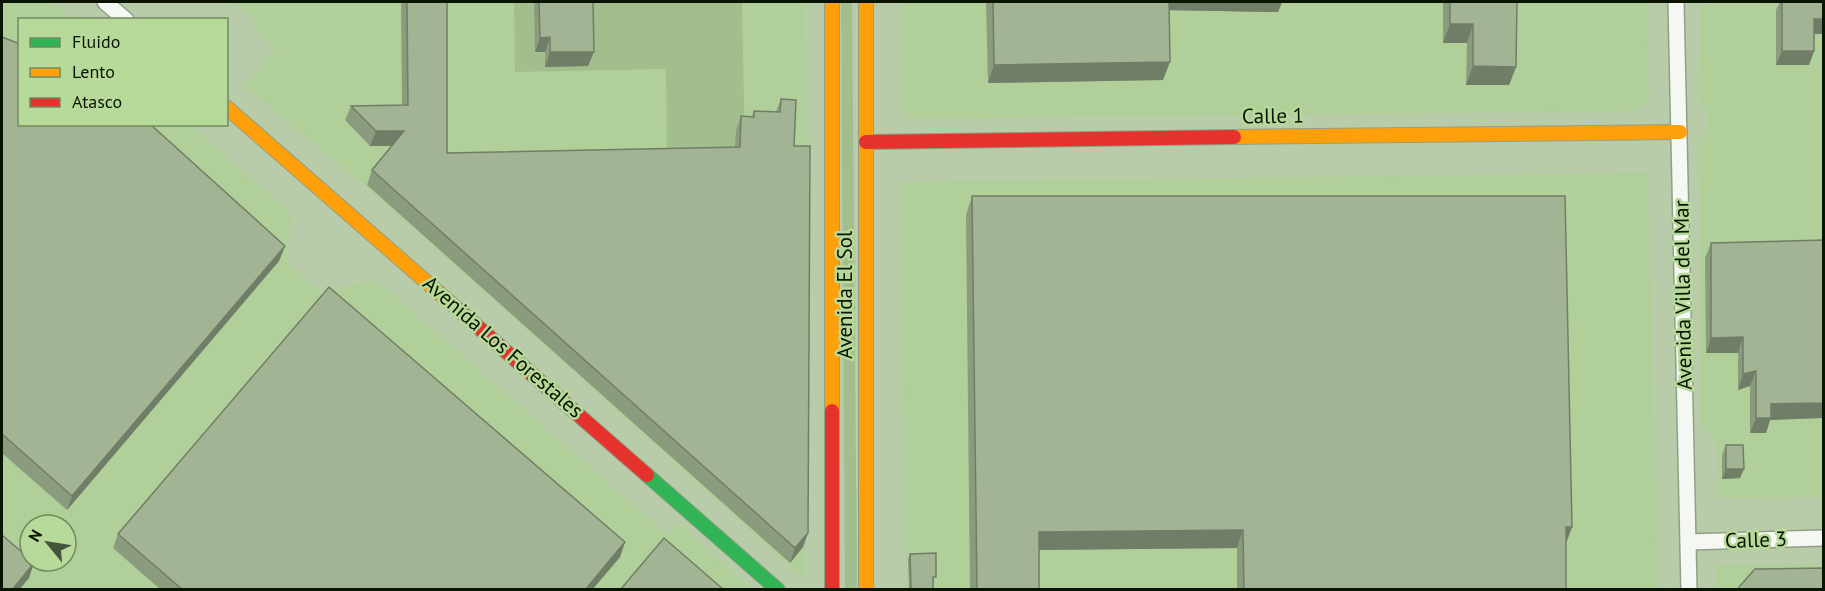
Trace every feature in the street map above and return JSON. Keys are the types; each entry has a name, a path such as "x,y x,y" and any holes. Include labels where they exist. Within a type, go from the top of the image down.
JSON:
{"street":[{"path":"105,2 124,18"},
{"name":"Avenida El Sol","path":"832,2 832,590"},
{"name":"Avenida El Sol","path":"866,2 866,590"},
{"name":"Avenida Villa del Mar","path":"1676,2 1689,590"},
{"name":"Avenida Los Forestales","path":"228,108 778,590"},
{"name":"Calle 1","path":"866,142 1680,132"},
{"name":"Calle 3","path":"1688,542 1824,538"}],"shaded area":[{"path":"2,2 52,2 71,18 18,18 18,126 191,126 291,214 287,263 321,293 374,279 667,535 677,523 753,589 2,589"},
{"path":"233,2 805,2 807,159 805,580 364,185 245,87 275,49 255,31 256,22"},
{"path":"514,2 742,2 745,154 667,156 666,69 515,72"},
{"path":"841,2 852,2 857,590 845,589"},
{"path":"903,2 1647,2 1649,99 1635,111 909,119 902,105"},
{"path":"1823,3 1823,497 1719,498 1716,445 1699,420 1698,141 1707,133 1708,109 1698,100 1700,4"},
{"path":"1648,173 1657,589 906,589 902,182"},
{"path":"1823,564 1823,589 1716,589 1716,565"}],"building":[{"path":"407,2 447,2 447,153 740,147 741,116 754,117 754,111 780,112 781,99 796,100 794,146 810,146 808,533 795,548 372,170 404,131 376,131 351,106 408,105"},
{"path":"539,2 593,2 594,52 550,52 550,37 540,38"},
{"path":"993,2 1169,2 1170,62 994,65"},
{"path":"1450,2 1517,2 1516,67 1473,66 1473,24 1450,24"},
{"path":"1782,2 1824,2 1824,19 1814,19 1814,51 1782,51"},
{"path":"2,37 18,43 18,126 152,126 285,246 72,496 2,434"},
{"path":"972,196 1565,196 1572,527 1566,527 1566,590 1244,590 1243,530 1039,532 1039,590 977,590"},
{"path":"1824,240 1824,403 1771,404 1771,418 1756,418 1756,371 1743,374 1743,337 1711,338 1711,243"},
{"path":"329,287 625,542 585,590 183,590 118,534"},
{"path":"1726,445 1743,445 1744,469 1726,469"},
{"path":"2,535 18,549 18,573 26,573 12,590 2,590"},
{"path":"664,538 724,590 620,590"},
{"path":"936,553 936,577 933,577 933,590 911,590 910,554"},
{"path":"1824,568 1824,590 1739,590 1739,587 1755,569"}],"traffic: fast":[{"path":"647,475 778,590"}],"traffic: slow":[{"path":"832,2 832,411"},
{"path":"866,2 866,590"},
{"path":"228,109 454,306"},
{"path":"1234,137 1680,132"}],"traffic: jam":[{"path":"866,142 1234,137"},
{"path":"454,306 647,475"},
{"path":"832,411 832,590"}]}
